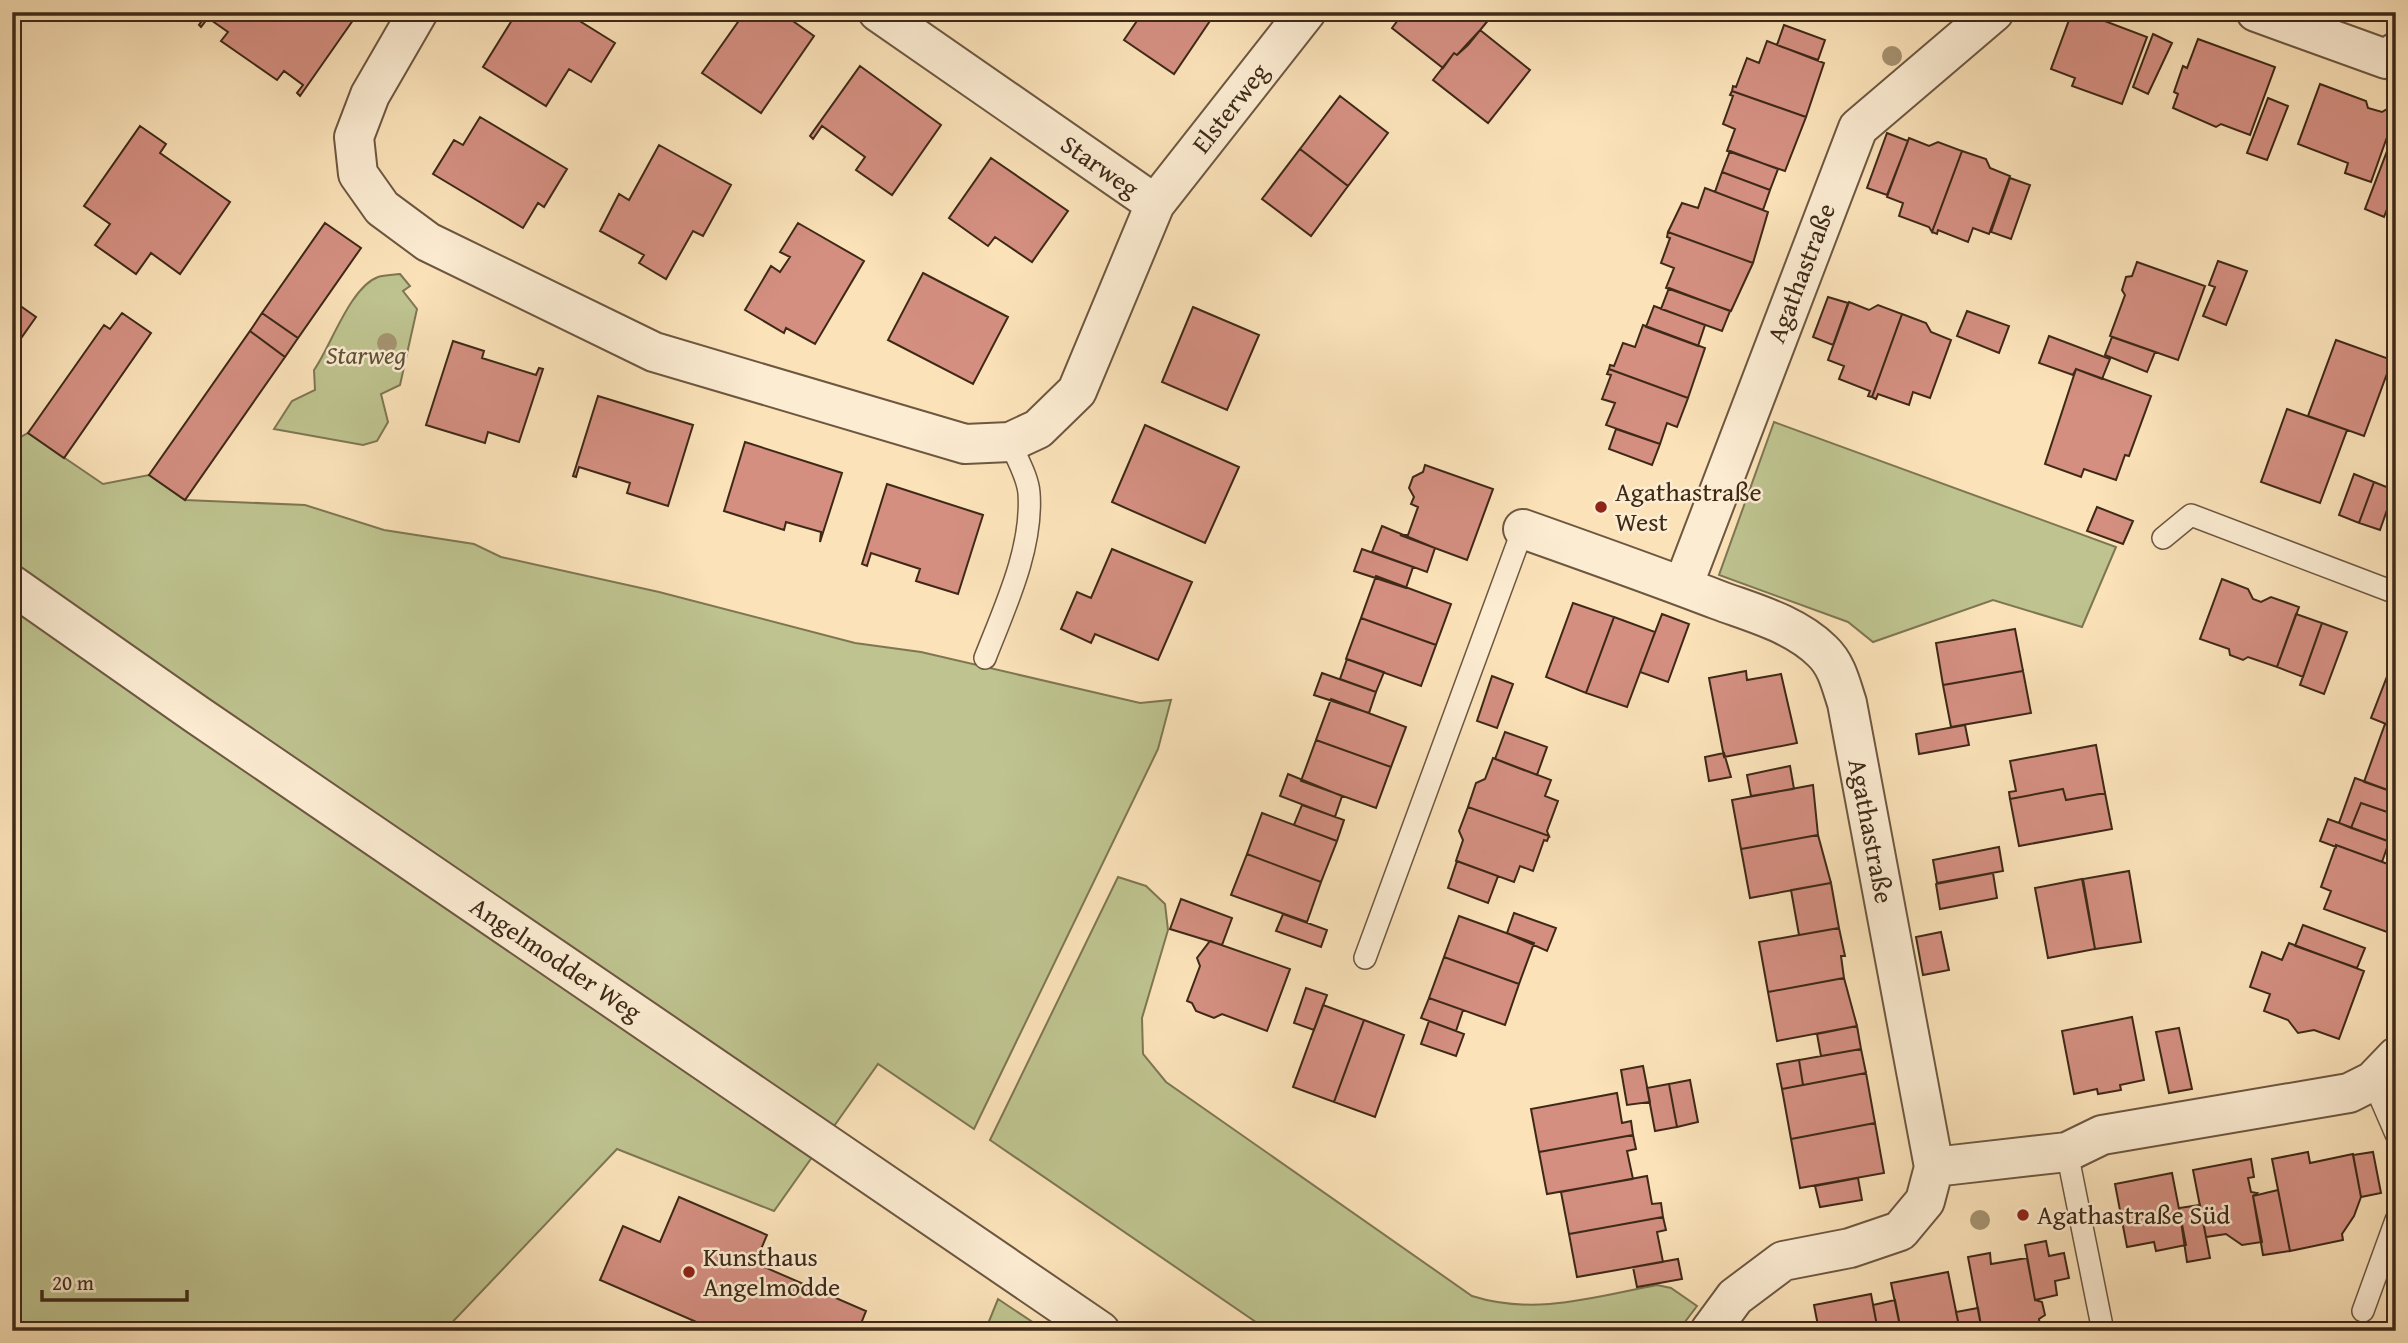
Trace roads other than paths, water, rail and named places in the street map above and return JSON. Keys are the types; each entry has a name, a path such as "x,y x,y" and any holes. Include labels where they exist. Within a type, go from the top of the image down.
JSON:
{"street":[{"name":"Starweg","path":"418,12 370,95 354,137 358,174 363,183 382,208 428,242 654,352 965,444 1010,442 1038,429 1077,391 1155,204 878,12"},
{"name":"Elsterweg","path":"1155,204 1306,12"},
{"name":"Agathastraße","path":"1683,586 1858,128 1994,12"},
{"path":"2256,12 2386,59 2396,52"},
{"name":"Agathastraße","path":"1522,529 1683,586 1776,622 1801,635 1823,652 1838,675 1847,704 1934,1167 1925,1201 1900,1231 1850,1248 1783,1261 1735,1297 1710,1331"},
{"name":"Angelmodder Weg","path":"12,585 196,714 1100,1331"},
{"path":"1934,1167 2067,1152 2102,1135 2349,1093 2384,1069"}],"lane":[{"path":"985,658 1011,593 1027,530 1029,491 1010,442"},
{"path":"2163,538 2191,515 2396,593"},
{"name":"Agathastraße","path":"1364,958 1522,529"},
{"path":"2384,1069 2396,1135"},
{"path":"2067,1152 2103,1331"},
{"path":"2363,1311 2396,1220"}],"place":[{"name":"Agathastraße West","path":"1601,507"},
{"name":"Agathastraße Süd","path":"2023,1215"},
{"name":"Kunsthaus Angelmodde","path":"689,1272"}]}
